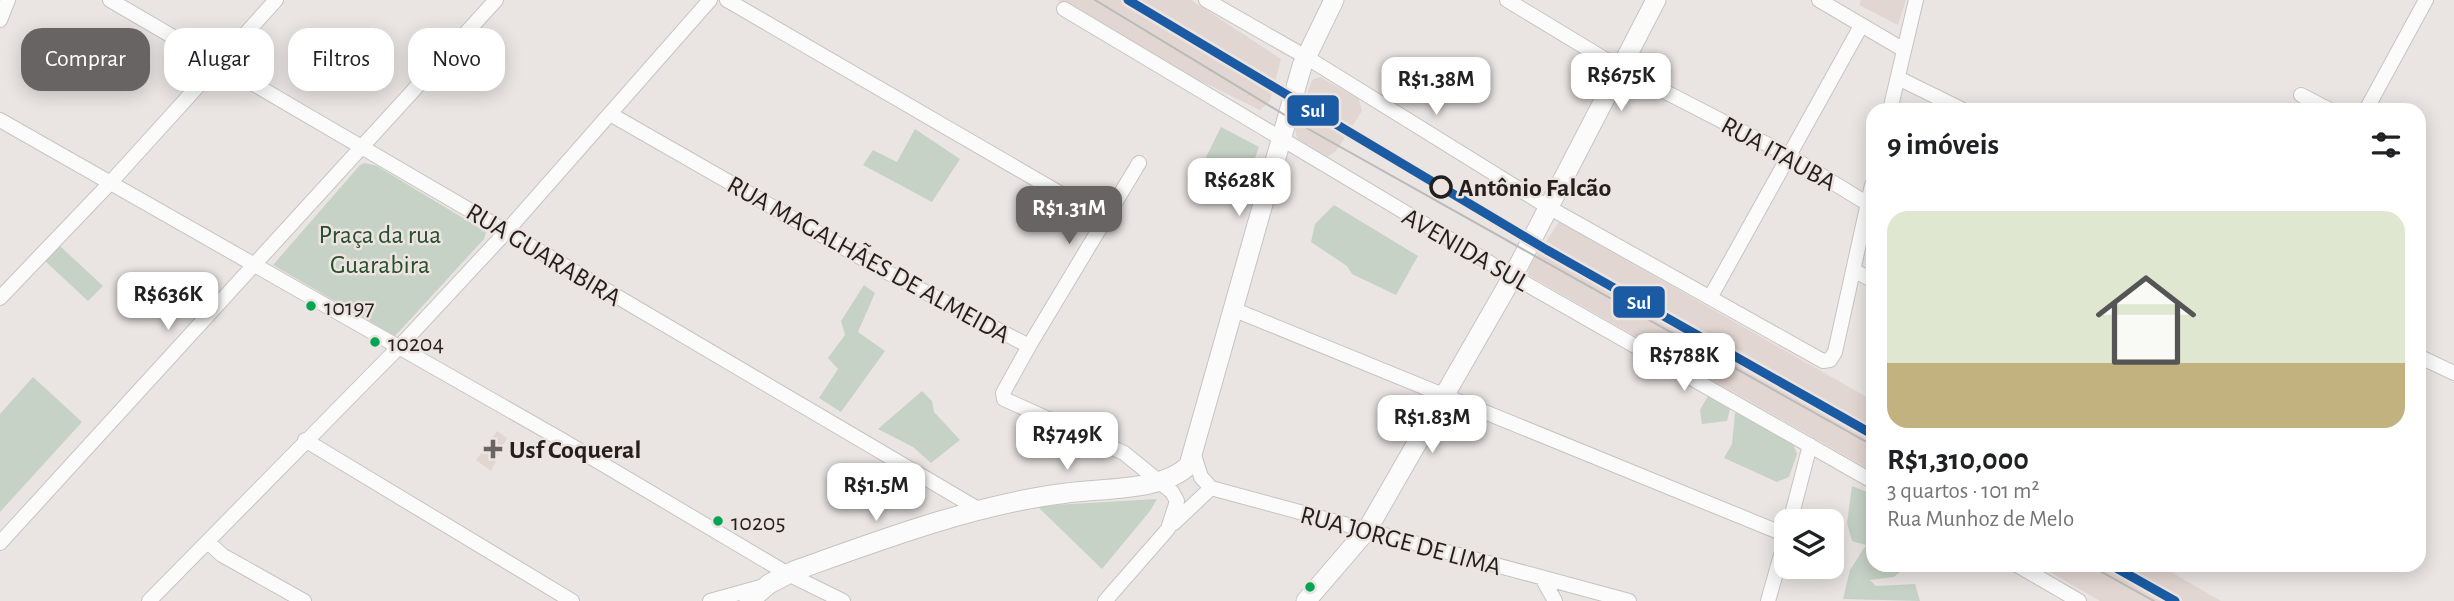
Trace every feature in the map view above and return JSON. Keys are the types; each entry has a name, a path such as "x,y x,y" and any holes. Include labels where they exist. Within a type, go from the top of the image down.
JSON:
{"main road":[{"path":"749,601 769,584 788,574 978,509 1060,493 1161,483 1183,471 1194,455 1306,57 1334,0"},
{"path":"1306,601 1367,530 1442,395 1513,276 1656,0"}],"street":[{"path":"0,20 8,0"},
{"name":"RUA GUARABIRA","path":"110,0 164,31"},
{"path":"252,28 276,0"},
{"path":"0,543 496,0"},
{"path":"149,601 399,346 506,232 710,0"},
{"path":"727,0 1106,220"},
{"path":"1206,0 1306,57 1548,208 1711,296 1823,361 1830,360 1866,213"},
{"name":"RUA ITAUBA","path":"1507,0 1621,69 1788,155 1866,203"},
{"path":"1819,0 1904,50"},
{"path":"1892,103 1916,0"},
{"path":"2370,103 2426,0"},
{"name":"AVENIDA SUL","path":"1064,9 1281,141 1866,478"},
{"path":"1711,296 1861,26"},
{"path":"1898,78 1949,103"},
{"path":"0,298 195,91"},
{"name":"RUA GUARABIRA","path":"268,91 978,509"},
{"path":"2301,95 2316,103"},
{"name":"RUA MAGALHÃES DE ALMEIDA","path":"610,114 881,269 1029,346 1003,393 1004,399 1111,446 1135,460 1161,483"},
{"path":"0,120 399,346 788,574 843,601"},
{"path":"1029,346 1139,163"},
{"path":"1853,270 1866,277"},
{"path":"1235,310 1774,530"},
{"path":"2426,360 2454,373"},
{"path":"305,440 572,601"},
{"path":"1793,509 1810,445"},
{"path":"1105,601 1168,529 1211,488 1201,477 1194,455"},
{"path":"1161,483 1172,492 1177,501 1168,529"},
{"name":"RUA JORGE DE LIMA","path":"1211,488 1629,601"},
{"path":"208,542 222,555 304,601"},
{"path":"2029,572 2079,601"},
{"path":"1542,578 1555,601"},
{"path":"1768,601 1774,579"},
{"path":"709,601 769,584"}],"shaded area":[{"path":"1057,0 1191,0 1281,59 1270,101 1260,110 1176,69"},
{"path":"1861,0 1906,0 1898,25 1859,5"},
{"path":"1320,77 1359,99 1362,111 1336,151 1327,157 1297,138 1295,128 1312,80"},
{"path":"1559,222 1866,397 1866,468 1528,275 1529,267"},
{"name":"Usf Coqueral","path":"497,431 507,438 491,471 476,460"},
{"path":"2050,572 2171,572 2221,601 2100,601"}],"green space":[{"path":"1221,127 1259,147 1249,174 1203,163"},
{"path":"915,129 960,159 932,202 863,165 873,150 897,162"},
{"name":"Praça da rua Guarabira","path":"365,163 377,166 486,232 484,239 395,336 273,265 360,165"},
{"path":"1334,205 1418,256 1396,295 1352,274 1347,266 1311,242 1315,224"},
{"path":"59,245 103,286 88,301 45,261"},
{"path":"864,285 875,293 858,332 885,351 841,412 819,398 838,369 828,358 845,335 841,321"},
{"path":"33,377 82,422 0,512 0,414"},
{"path":"922,391 932,401 934,412 960,440 931,463 913,447 878,429"},
{"path":"1708,396 1719,397 1730,409 1727,421 1702,424 1700,410"},
{"path":"1743,409 1793,444 1797,454 1789,477 1777,482 1724,458 1732,444 1735,413"},
{"path":"1852,486 1866,492 1866,545 1852,541 1847,523"},
{"path":"1157,499 1102,569 1037,506"},
{"path":"1866,545 1866,572 1900,572 1894,577 1870,580 1876,586 1915,584 1920,601 1843,599 1850,570"}],"tram line":[{"path":"1095,0 1303,126 1866,442"},
{"path":"2102,572 2154,601"}],"transit line":[{"name":"Sul","path":"1128,0 1547,250 1866,431"},
{"name":"Sul","path":"2123,572 2175,601"}],"place":[{"name":"Antônio Falcão","path":"1441,187"},
{"name":"10197","path":"311,306"},
{"name":"10204","path":"375,342"},
{"name":"Usf Coqueral","path":"493,449"},
{"name":"10205","path":"718,521"}]}
